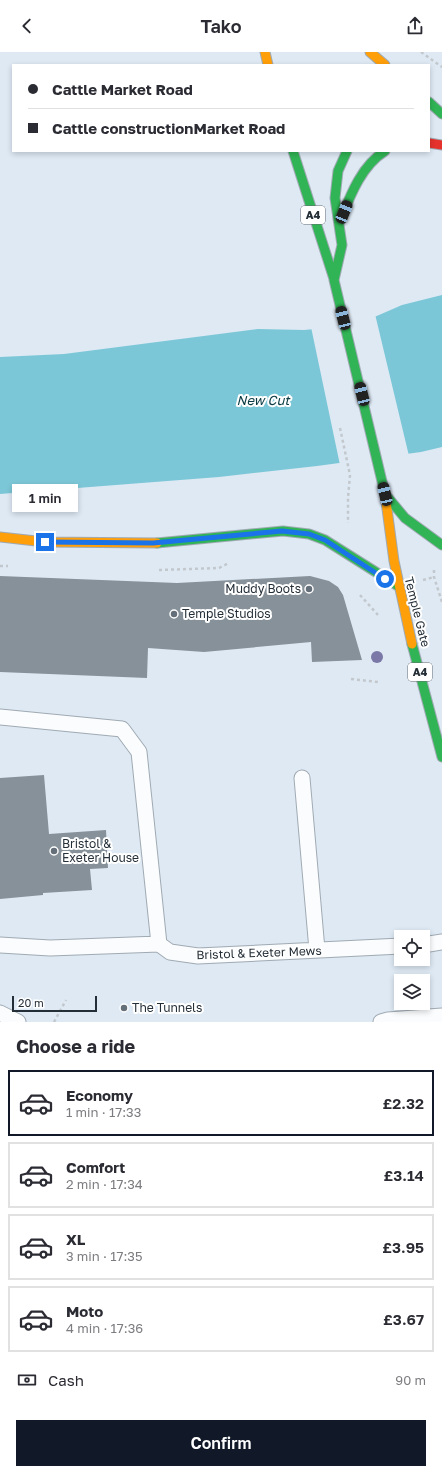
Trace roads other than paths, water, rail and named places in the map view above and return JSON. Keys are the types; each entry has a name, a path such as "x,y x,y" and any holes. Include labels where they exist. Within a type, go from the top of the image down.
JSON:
{"main road":[{"path":"265,52 268,64"},
{"path":"370,52 384,64"},
{"path":"430,103 441,112"},
{"path":"430,110 441,112"},
{"path":"430,143 442,145"},
{"name":"A4","path":"292,152 335,284 385,494 405,518 442,545"},
{"name":"A4","path":"335,284 342,245 335,198 338,171 347,152"},
{"name":"A4","path":"339,224 353,188 368,165 384,152"},
{"name":"Temple Gate","path":"385,494 388,528 398,586 442,757"},
{"path":"0,537 45,542 153,543 282,531 309,534 325,540 398,586"}],"lane":[{"path":"0,716 122,729 139,752 159,944"},
{"path":"302,778 317,950"},
{"path":"430,944 442,942"},
{"name":"Bristol & Exeter Mews","path":"0,944 50,948 159,944 170,952 198,956 394,946"},
{"path":"0,1014 18,1022"},
{"path":"381,1022 388,1020 442,1016"}],"water":[{"name":"New Cut","path":"442,295 442,447 421,452 317,466 219,477 0,494 0,357 64,354 258,329 304,330 356,325 402,305"}],"place":[{"name":"Muddy Boots","path":"309,589"},
{"name":"Temple Studios","path":"174,614"},
{"name":"Bristol & Exeter House","path":"54,851"},
{"name":"The Tunnels","path":"124,1008"}]}
